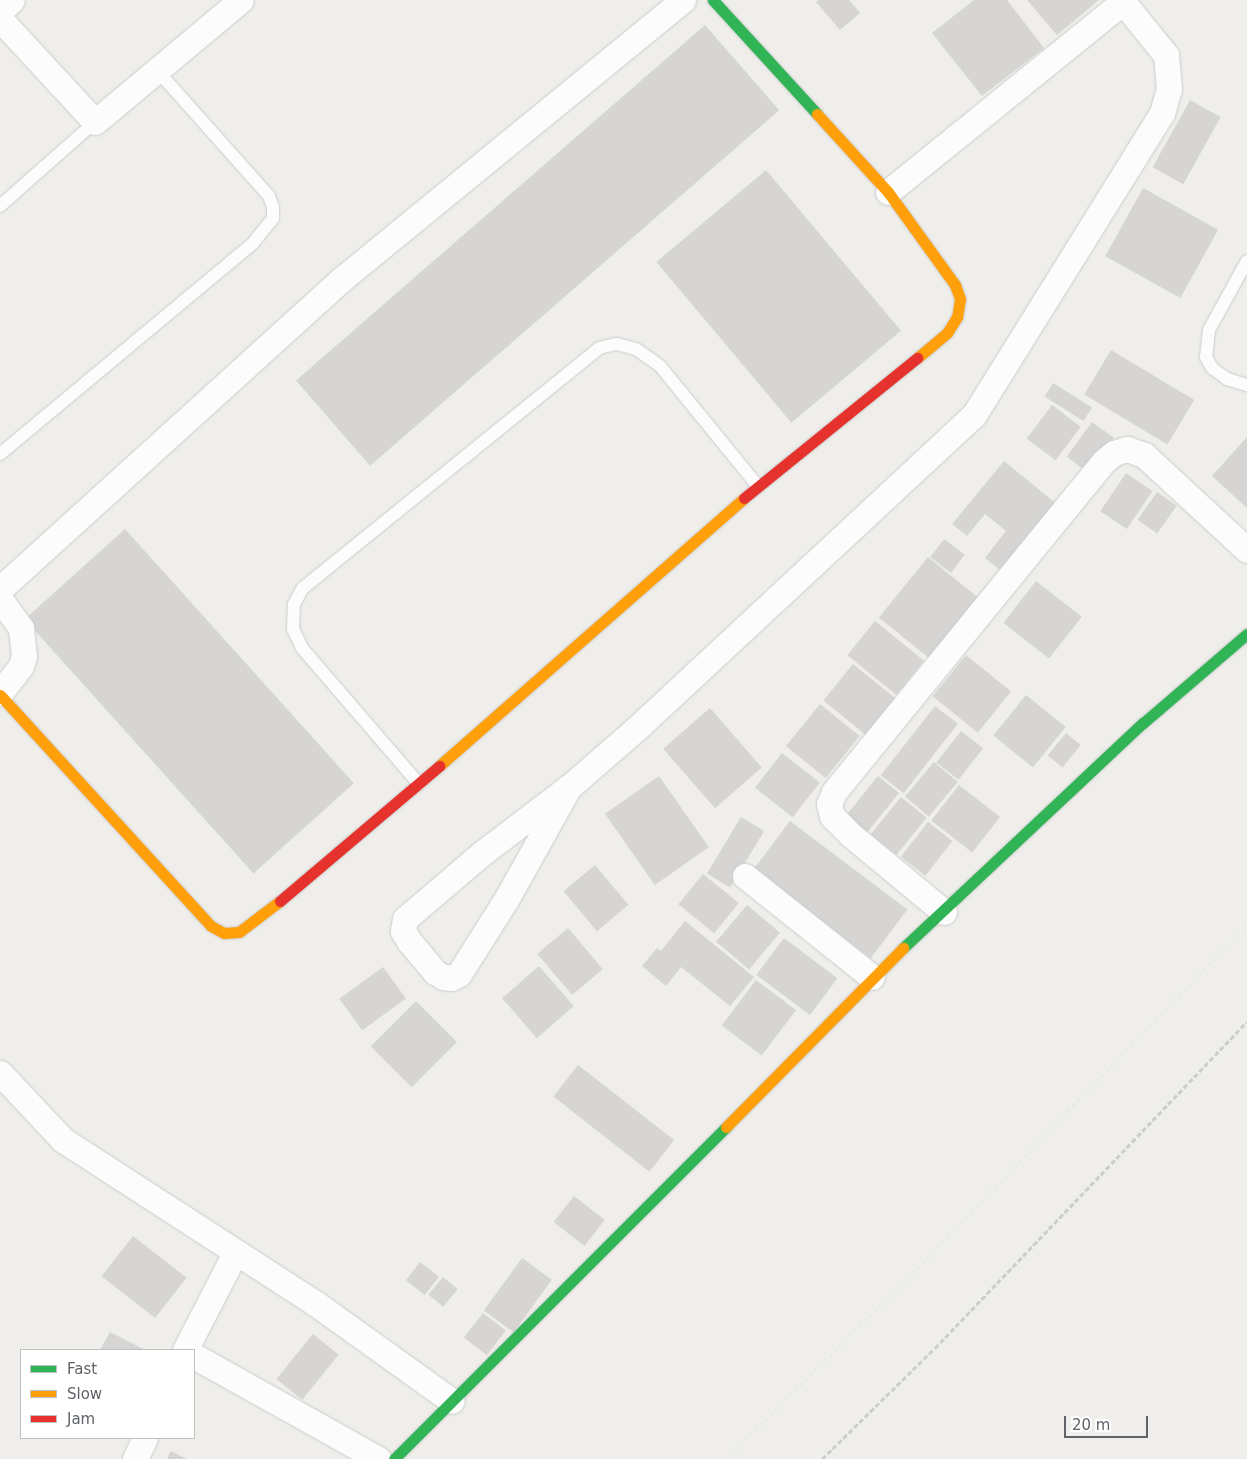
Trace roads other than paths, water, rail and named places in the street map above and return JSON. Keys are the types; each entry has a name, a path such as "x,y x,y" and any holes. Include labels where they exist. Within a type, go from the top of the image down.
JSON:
{"street":[{"path":"0,11 12,0"},
{"path":"0,19 95,122 156,69 241,0"},
{"path":"0,589 342,279 683,0"},
{"path":"0,599 21,628 24,656 21,666 0,694 211,926 224,933 238,932 252,924 419,784 758,486 947,333 957,316 960,299 955,285 888,192 713,0"},
{"path":"569,787 507,898 459,974 451,978 443,977 435,972 408,941 403,931 405,919 481,854 569,787 637,728 974,415 1162,113 1169,89 1166,55 1124,1 888,192"},
{"path":"944,912 851,835 832,816 829,804 834,792 1104,461 1114,453 1127,449 1144,455 1247,550"},
{"path":"394,1459 630,1224 872,978 1143,723 1247,634"},
{"path":"745,876 872,978"},
{"path":"0,1073 63,1140 316,1303 452,1401"},
{"path":"186,1349 236,1253"},
{"path":"195,1357 378,1459"},
{"path":"135,1459 144,1439"}],"lane":[{"path":"0,454 253,242 273,218 273,207 269,196 156,69"},
{"path":"0,206 95,122"},
{"path":"1247,261 1208,330 1206,357 1212,368 1227,379 1247,385"},
{"path":"419,784 302,648 293,629 294,604 303,588 599,348 616,344 636,349 660,366 758,486"}],"railway":[{"path":"726,1459 899,1288 1247,925"}]}
